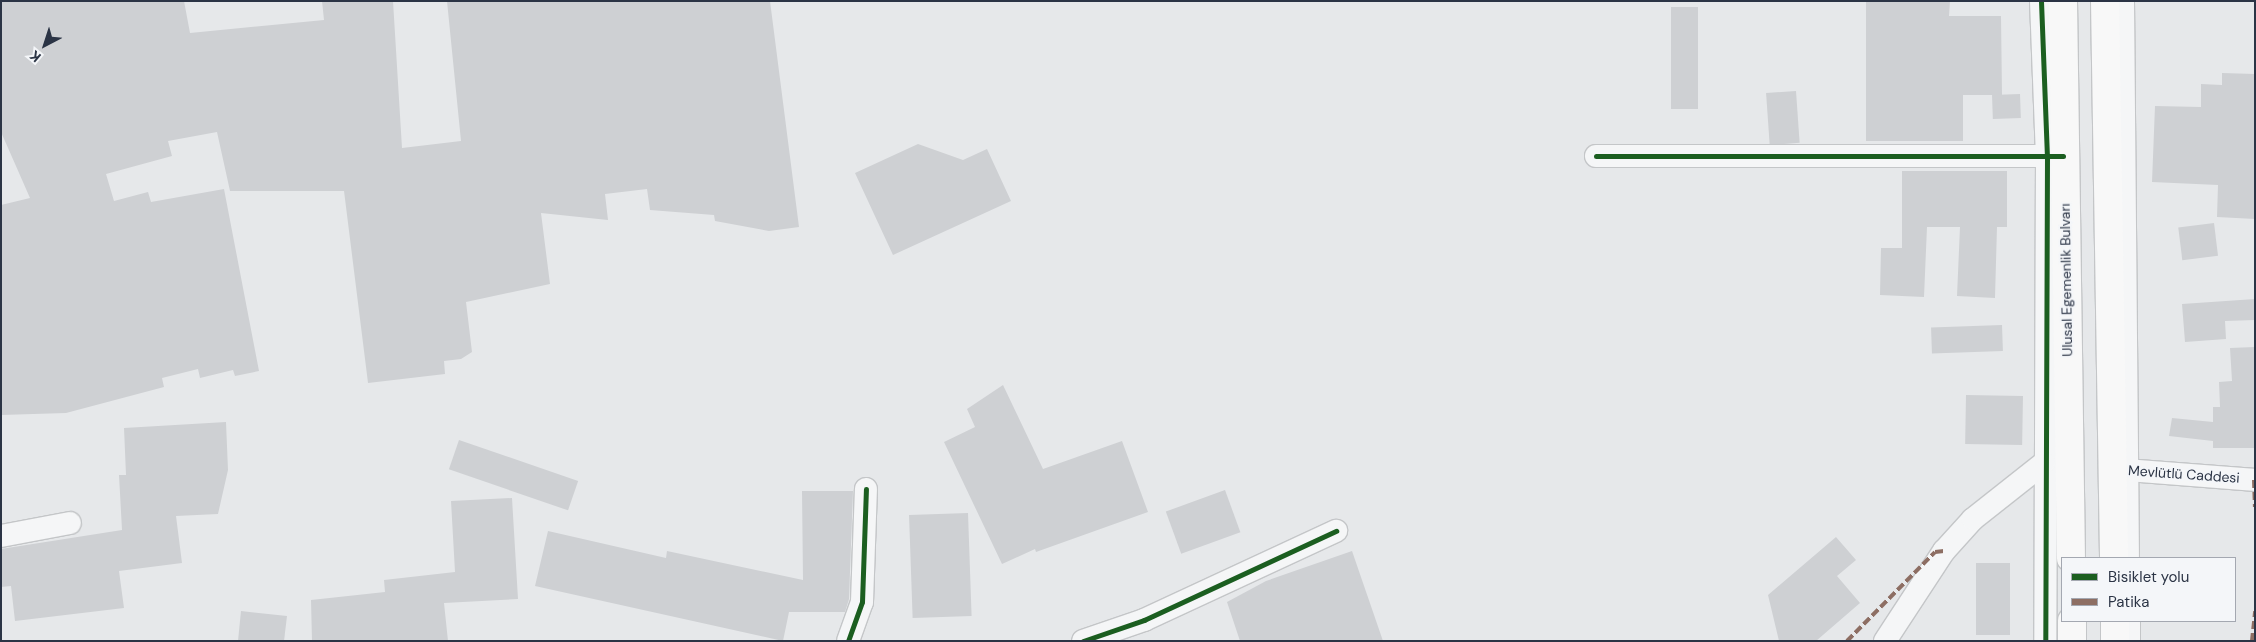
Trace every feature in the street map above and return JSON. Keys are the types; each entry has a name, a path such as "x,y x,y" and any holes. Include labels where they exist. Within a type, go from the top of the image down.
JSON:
{"highway":[{"name":"Ulusal Egemenlik Bulvarı","path":"2062,1 2055,156 2071,557"},
{"path":"2105,1 2120,469 2114,557"},
{"path":"2072,622 2072,641"},
{"path":"2115,622 2115,641"}],"street":[{"path":"2042,1 2055,156 2044,463 2044,641"},
{"path":"2123,1 2120,469 2128,557"},
{"path":"1596,156 2055,156"},
{"path":"1885,641 1944,551 1973,519 2044,463"},
{"name":"Mevlütlü Caddesi","path":"2120,469 2255,480"},
{"path":"848,641 862,602 866,489"},
{"path":"1,536 70,523"},
{"path":"1083,641 1144,620 1336,531"},
{"path":"2129,622 2129,641"}],"building":[{"path":"1,1 184,1 190,33 324,20 322,1 393,1 402,148 461,141 447,1 770,1 799,227 769,231 715,221 714,215 650,210 647,189 605,194 608,220 541,213 550,284 466,302 472,352 461,359 444,361 445,374 368,383 344,191 230,191 217,132 168,141 172,156 106,174 114,201 148,192 151,202 224,189 259,371 235,376 233,370 200,378 198,369 162,378 164,387 66,413 1,415 1,205 30,198 1,132"},
{"path":"1866,1 1950,1 1949,16 2001,16 2002,95 1963,95 1963,141 1866,141"},
{"path":"1671,7 1698,7 1698,109 1671,109"},
{"path":"2222,73 2255,74 2255,219 2217,217 2218,185 2152,182 2155,106 2201,107 2201,84 2222,85"},
{"path":"1796,91 1800,143 1770,145 1766,93"},
{"path":"2020,94 2021,118 1993,119 1992,95"},
{"path":"918,144 963,160 987,149 1011,201 893,255 855,173"},
{"path":"1902,171 2007,171 2007,227 1997,227 1995,298 1957,296 1960,227 1927,227 1924,297 1880,295 1881,248 1902,248"},
{"path":"2214,223 2218,256 2182,260 2178,227"},
{"path":"2255,299 2255,320 2225,321 2226,339 2185,342 2182,304"},
{"path":"2002,325 2003,351 1932,353 1931,327"},
{"path":"2255,347 2255,448 2213,448 2213,441 2169,436 2172,418 2213,422 2213,407 2220,407 2219,382 2232,381 2230,348"},
{"path":"1003,385 1043,469 1122,441 1148,512 1036,552 1035,549 1002,564 944,442 975,427 967,409"},
{"path":"1966,395 2023,396 2022,445 1965,444"},
{"path":"226,422 228,470 218,514 176,516 182,563 119,571 124,608 15,621 11,586 1,587 1,549 122,530 119,475 126,475 124,428"},
{"path":"459,440 578,481 568,510 449,469"},
{"path":"1225,490 1240,532 1181,554 1166,512"},
{"path":"802,491 853,491 849,599 845,612 789,612 783,641 535,586 548,531 666,558 667,551 803,580"},
{"path":"512,498 518,599 444,603 448,641 312,641 311,600 385,592 384,580 455,572 451,501"},
{"path":"968,513 972,616 913,618 909,515"},
{"path":"1836,537 1856,560 1837,576 1860,603 1816,641 1779,641 1768,595"},
{"path":"1352,551 1383,641 1240,641 1227,602 1266,581"},
{"path":"1976,563 2010,563 2010,635 1976,635"},
{"path":"241,611 287,616 284,641 238,641"}],"marked path":[{"path":"2254,480 2255,507"},
{"path":"1847,641 1935,552 1944,551"},
{"path":"2252,641 2255,611"}],"cycle path":[{"path":"2041,1 2047,156 2045,641"},
{"path":"1596,156 2063,156"},
{"path":"848,641 862,602 866,489"},
{"path":"1083,641 1144,620 1336,531"}]}
